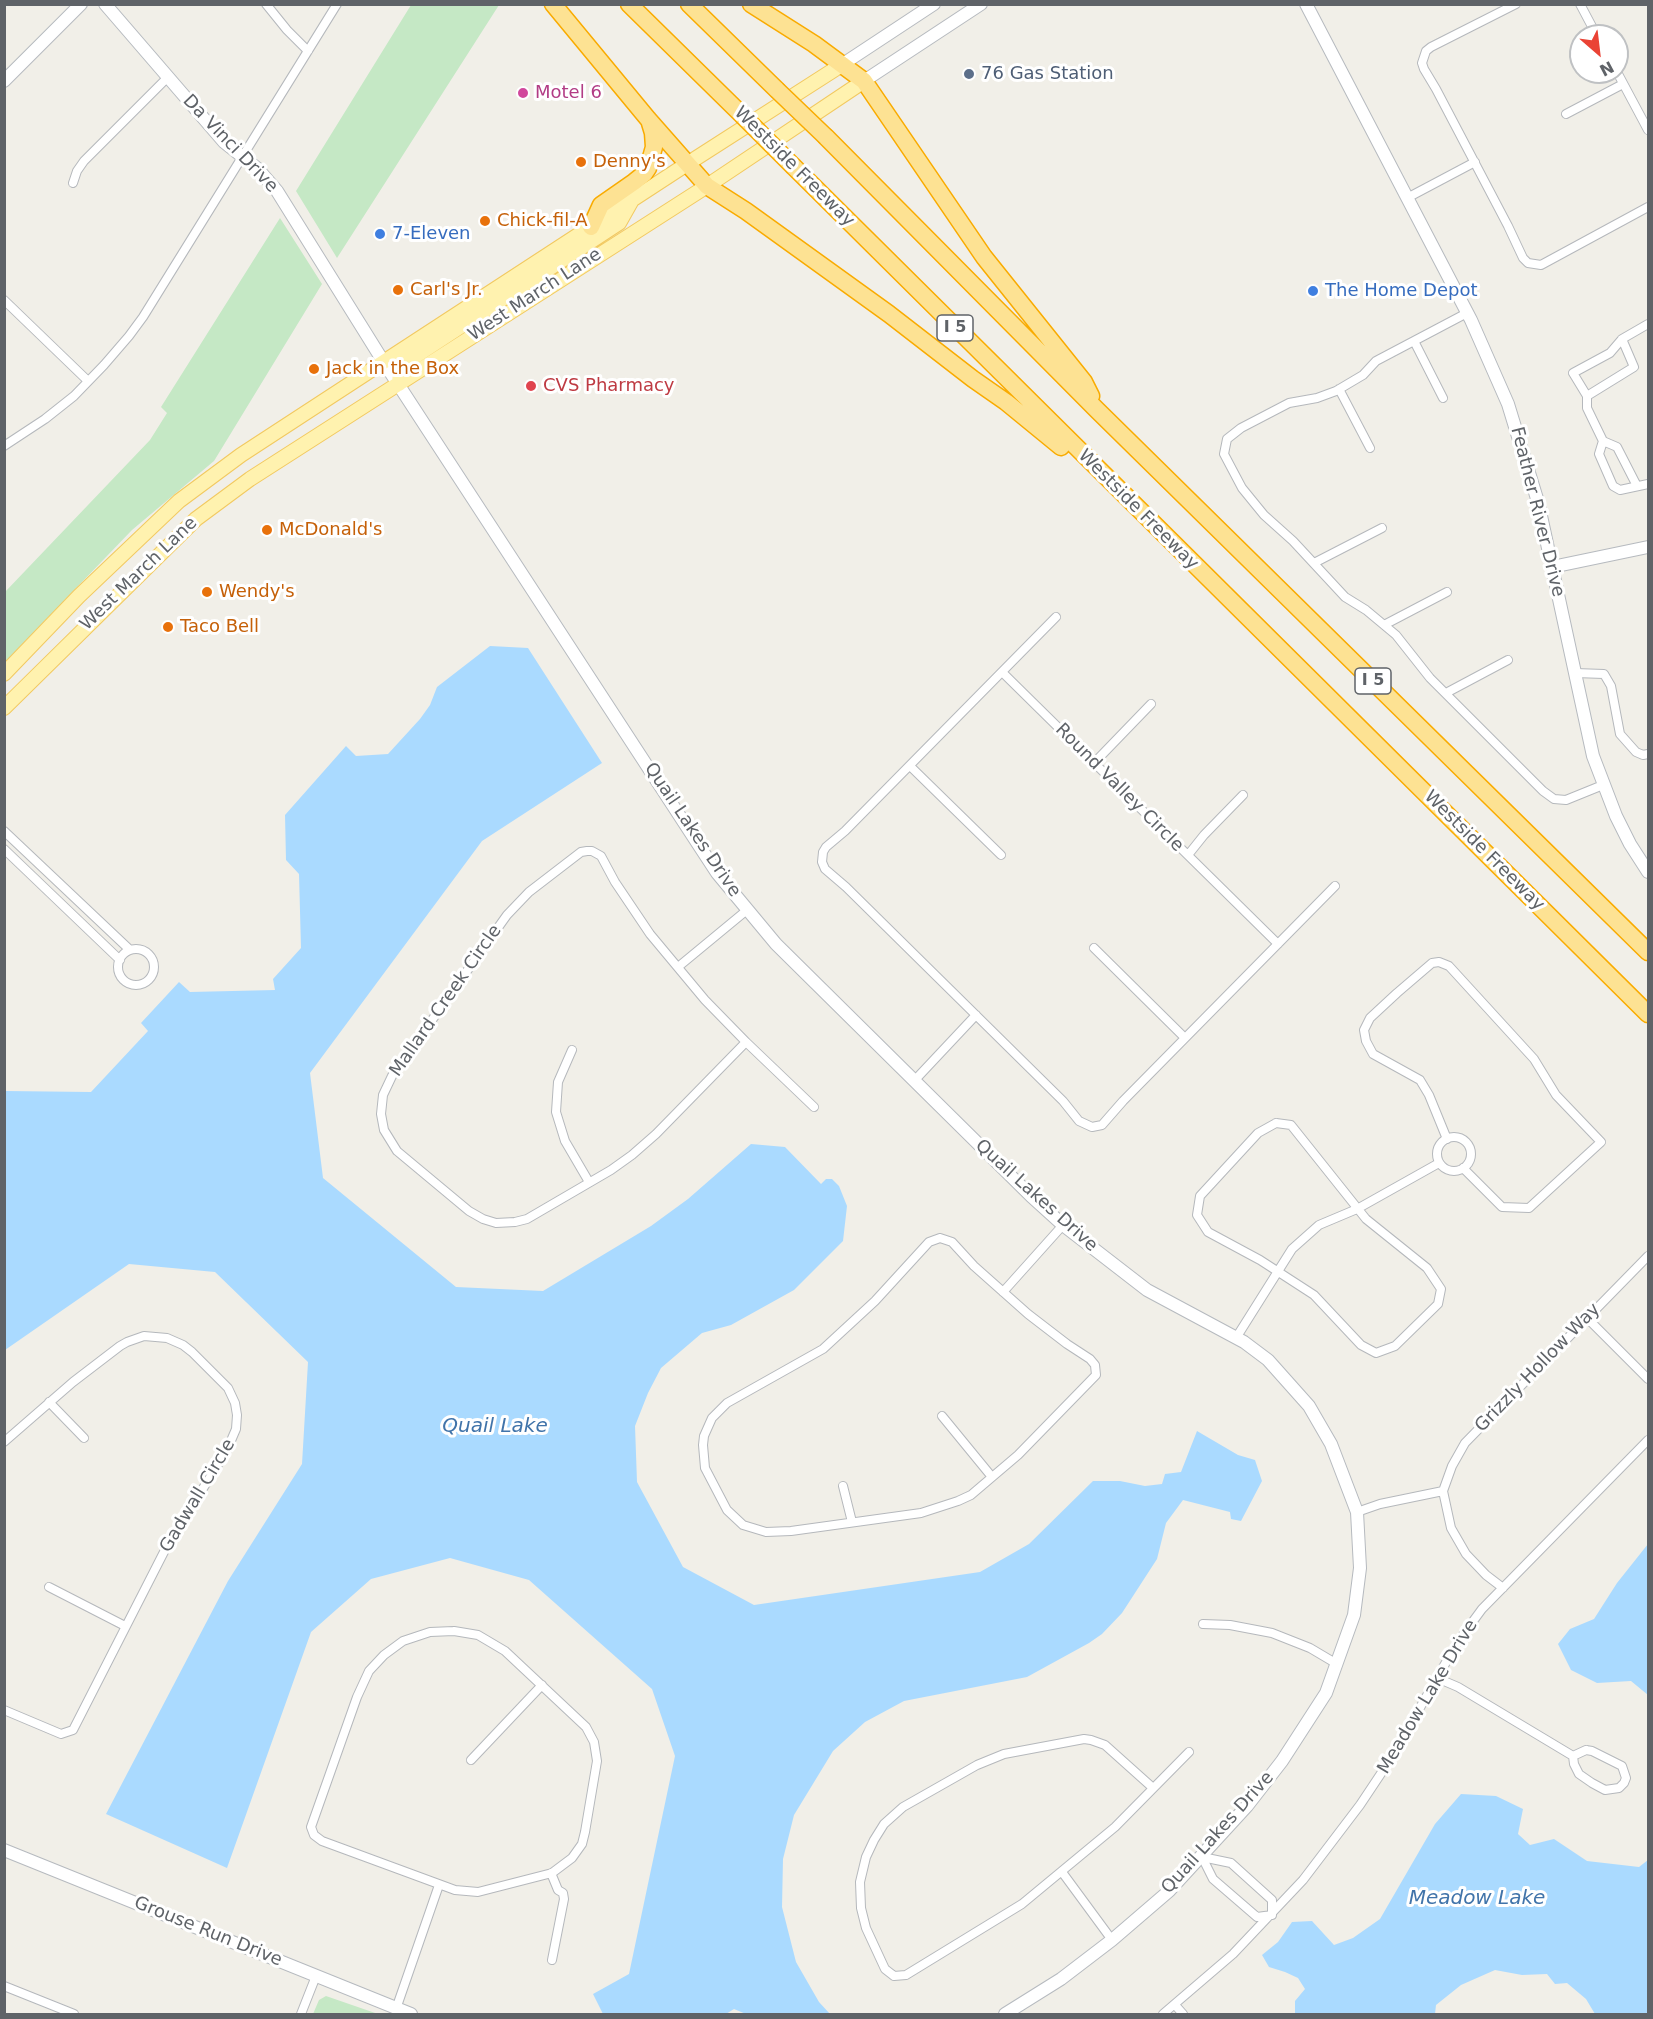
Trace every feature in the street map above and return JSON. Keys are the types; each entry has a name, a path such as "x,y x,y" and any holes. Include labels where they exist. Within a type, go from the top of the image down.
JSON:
{"highway":[{"path":"553,4 707,186 746,211 889,314 1117,489"},
{"name":"Westside Freeway","path":"629,4 1648,1014"},
{"name":"I 5","path":"689,4 826,137 1097,411 1648,952"},
{"path":"751,4 843,64 864,81 984,257 1084,382 1097,411"},
{"path":"591,226 601,205 634,182 648,168 653,154 654,140 648,119"}],"main road":[{"path":"4,81 81,4"},
{"name":"Da Vinci Drive","path":"105,4 224,142 258,169 277,191 399,384"},
{"name":"West March Lane","path":"4,674 79,596 179,501 241,455 934,4"},
{"name":"West March Lane","path":"4,708 195,519 250,479 707,186 981,4"},
{"name":"Feather River Drive","path":"1306,4 1492,364 1522,444 1538,502 1588,735 1603,785 1625,835 1648,872"},
{"path":"399,384 400,371 405,363 619,224 633,198"},
{"name":"Quail Lakes Drive","path":"399,384 717,873 747,910 776,944 1063,1225 1147,1290 1236,1338 1268,1360 1309,1406 1331,1444 1357,1512 1360,1552 1359,1584 1354,1615 1326,1693 1282,1761 1247,1806 1169,1892 1061,1979 1005,2014"},
{"path":"1552,567 1648,547"},
{"name":"Grouse Run Drive","path":"4,1850 411,2014"}],"street":[{"path":"266,4 308,51"},
{"path":"4,446 45,419 88,381 143,317 337,4"},
{"path":"1516,4 1431,47 1423,57 1424,69 1475,162 1523,258 1528,263 1541,265 1648,207"},
{"path":"1580,4 1591,24"},
{"path":"73,183 84,161 167,78"},
{"path":"1566,114 1623,84 1648,130"},
{"path":"1407,198 1475,162"},
{"path":"4,300 88,381"},
{"path":"1467,313 1376,361 1363,375 1339,389 1317,398 1289,403 1241,428 1227,439 1224,444 1224,454 1242,488 1264,514 1346,597 1366,609 1396,636 1430,678 1536,784 1554,799 1566,800 1603,785"},
{"path":"1637,486 1617,447 1603,441 1587,408 1587,396 1573,373 1610,353 1622,339 1648,324"},
{"path":"1587,396 1634,367 1622,339"},
{"path":"1414,341 1443,398"},
{"path":"1339,389 1370,448"},
{"path":"1603,441 1599,454 1613,486 1620,490 1648,484"},
{"path":"1314,563 1382,528"},
{"path":"1384,625 1447,592"},
{"path":"1056,617 910,766 826,847 822,862 825,869 1063,1101 1079,1121 1092,1127 1102,1125 1335,886"},
{"path":"1446,693 1508,660"},
{"name":"Round Valley Circle","path":"1002,672 1278,944"},
{"path":"1575,673 1604,674 1611,686 1620,734 1636,752 1643,755 1648,753"},
{"path":"1094,763 1151,704"},
{"path":"910,766 1001,855"},
{"path":"1188,855 1203,835 1243,795"},
{"path":"4,831 130,950"},
{"path":"4,849 120,960"},
{"name":"Mallard Creek Circle","path":"746,1042 648,1141 625,1160 527,1219 506,1223 483,1219 470,1211 429,1179 391,1144 384,1130 381,1114 382,1095 392,1076 507,915 529,892 581,852 592,851 601,856 638,916 705,1000 814,1107"},
{"path":"678,967 747,910"},
{"path":"1094,948 1185,1038"},
{"path":"130,950 146,952 153,961 153,972 146,982 135,985 124,981 118,970 120,960 130,950"},
{"path":"1447,1139 1429,1095 1420,1080 1373,1054 1365,1041 1364,1030 1370,1018 1397,993 1432,963 1439,962 1449,966 1534,1059 1556,1095 1601,1142 1529,1208 1502,1207 1463,1168"},
{"path":"914,1081 976,1015"},
{"path":"573,1050 558,1082 556,1112 565,1141 589,1182"},
{"path":"1276,1123 1291,1125 1366,1219 1427,1268 1441,1289 1438,1304 1395,1346 1376,1353 1361,1345 1314,1295 1276,1271 1208,1232 1197,1215 1200,1196 1258,1133 1276,1123"},
{"path":"1447,1139 1463,1140 1470,1149 1470,1160 1463,1168 1448,1170 1439,1163 1437,1152 1447,1139"},
{"path":"1236,1338 1276,1271 1292,1249 1319,1225 1357,1209 1439,1163"},
{"path":"1003,1292 1063,1225"},
{"path":"940,1238 952,1242 1003,1292 1067,1344 1090,1359 1097,1371 1084,1389 1018,1455 971,1494 921,1513 776,1533 752,1529 733,1517 727,1510 710,1479 703,1459 704,1436 712,1418 727,1403 808,1359 835,1340 933,1239 940,1238"},
{"name":"Grizzly Hollow Way","path":"1443,1491 1452,1466 1465,1443 1648,1256"},
{"path":"1587,1318 1648,1379"},
{"name":"Gadwall Circle","path":"4,1442 50,1402 127,1342 144,1336 176,1340 192,1352 223,1382 234,1403 237,1420 233,1438 167,1546 73,1731 61,1734 4,1710"},
{"path":"50,1402 84,1438"},
{"path":"942,1416 992,1477"},
{"name":"Meadow Lake Drive","path":"1163,2014 1233,1954 1272,1915 1332,1845 1390,1761 1464,1633 1503,1588 1648,1440"},
{"path":"843,1486 852,1522"},
{"path":"1357,1512 1380,1504 1443,1491 1448,1518 1460,1546 1486,1575 1503,1588"},
{"path":"49,1587 125,1626"},
{"path":"1203,1624 1230,1624 1272,1633 1310,1648 1337,1664"},
{"path":"442,1630 466,1632 489,1640 506,1651 586,1727 594,1742 597,1761 582,1844 573,1858 561,1869 551,1873 478,1892 454,1890 322,1841 314,1835 312,1822 361,1685 376,1663 393,1647 414,1636 442,1630"},
{"path":"1437,1678 1458,1687 1573,1756"},
{"path":"471,1760 542,1685"},
{"path":"1153,1788 1105,1745 1091,1740 1041,1746 1004,1754 977,1765 911,1802 884,1824 873,1840 860,1882 861,1908 866,1928 885,1969 894,1976 900,1977 979,1932 1022,1904 1115,1827 1189,1752"},
{"path":"1586,1750 1592,1750 1622,1766 1626,1778 1624,1783 1619,1788 1605,1790 1579,1774 1573,1756 1586,1750"},
{"path":"1202,1857 1231,1863 1272,1900 1272,1915 1257,1917 1214,1879 1202,1857"},
{"path":"1062,1872 1112,1940"},
{"path":"551,1873 564,1899 552,1960"},
{"path":"396,2008 439,1885"},
{"path":"301,2014 316,1976"},
{"path":"4,1986 74,2014"},
{"path":"45,2014 49,2004"},
{"path":"1175,2005 1183,2014"}],"green space":[{"path":"411,5 499,5 337,258 296,191"},
{"path":"280,218 322,284 214,461 132,530 5,662 5,592 150,440 167,413 161,407"},
{"path":"326,1996 378,2014 313,2014 319,2000"}],"water":[{"name":"Quail Lake","path":"490,646 528,648 602,763 482,841 310,1073 323,1178 456,1287 543,1291 651,1226 688,1199 751,1144 785,1147 821,1184 826,1179 832,1179 839,1186 847,1206 843,1241 794,1290 731,1325 702,1333 661,1368 635,1426 637,1482 683,1567 754,1605 980,1572 1029,1544 1093,1481 1120,1481 1145,1486 1162,1484 1165,1474 1181,1472 1197,1431 1238,1455 1255,1460 1262,1481 1241,1521 1231,1519 1230,1512 1183,1500 1166,1523 1157,1559 1122,1613 1102,1634 1089,1643 1027,1677 904,1701 865,1722 833,1751 794,1815 783,1859 782,1907 796,1962 819,2002 830,2014 746,2014 734,2009 726,2014 603,2014 593,1994 629,1974 675,1756 652,1689 529,1580 450,1558 371,1579 311,1632 227,1868 106,1814 228,1581 302,1464 308,1362 215,1272 129,1264 5,1350 5,1091 91,1092 148,1031 141,1023 179,982 190,992 275,990 273,979 301,948 299,874 286,860 285,815 346,746 356,756 388,754 420,719 430,705 437,687"},
{"path":"1648,1544 1648,1695 1631,1681 1597,1683 1571,1670 1558,1644 1570,1629 1594,1619 1617,1583"},
{"name":"Meadow Lake","path":"1461,1794 1496,1796 1523,1809 1518,1834 1530,1845 1554,1839 1587,1861 1639,1867 1648,1860 1648,2014 1595,2014 1586,1999 1567,1983 1555,1984 1547,1974 1522,1975 1495,1970 1461,1985 1436,2005 1435,2014 1295,2014 1295,2001 1305,1989 1298,1978 1269,1967 1262,1955 1278,1942 1292,1922 1312,1921 1334,1945 1353,1938 1380,1919 1435,1824"}],"place":[{"name":"76 Gas Station","path":"969,74"},
{"name":"Motel 6","path":"523,93"},
{"name":"Denny's","path":"581,162"},
{"name":"Chick-fil-A","path":"485,221"},
{"name":"7-Eleven","path":"380,234"},
{"name":"Carl's Jr.","path":"398,290"},
{"name":"The Home Depot","path":"1313,291"},
{"name":"Jack in the Box","path":"314,369"},
{"name":"CVS Pharmacy","path":"531,386"},
{"name":"McDonald's","path":"267,530"},
{"name":"Wendy's","path":"207,592"},
{"name":"Taco Bell","path":"168,627"}]}
